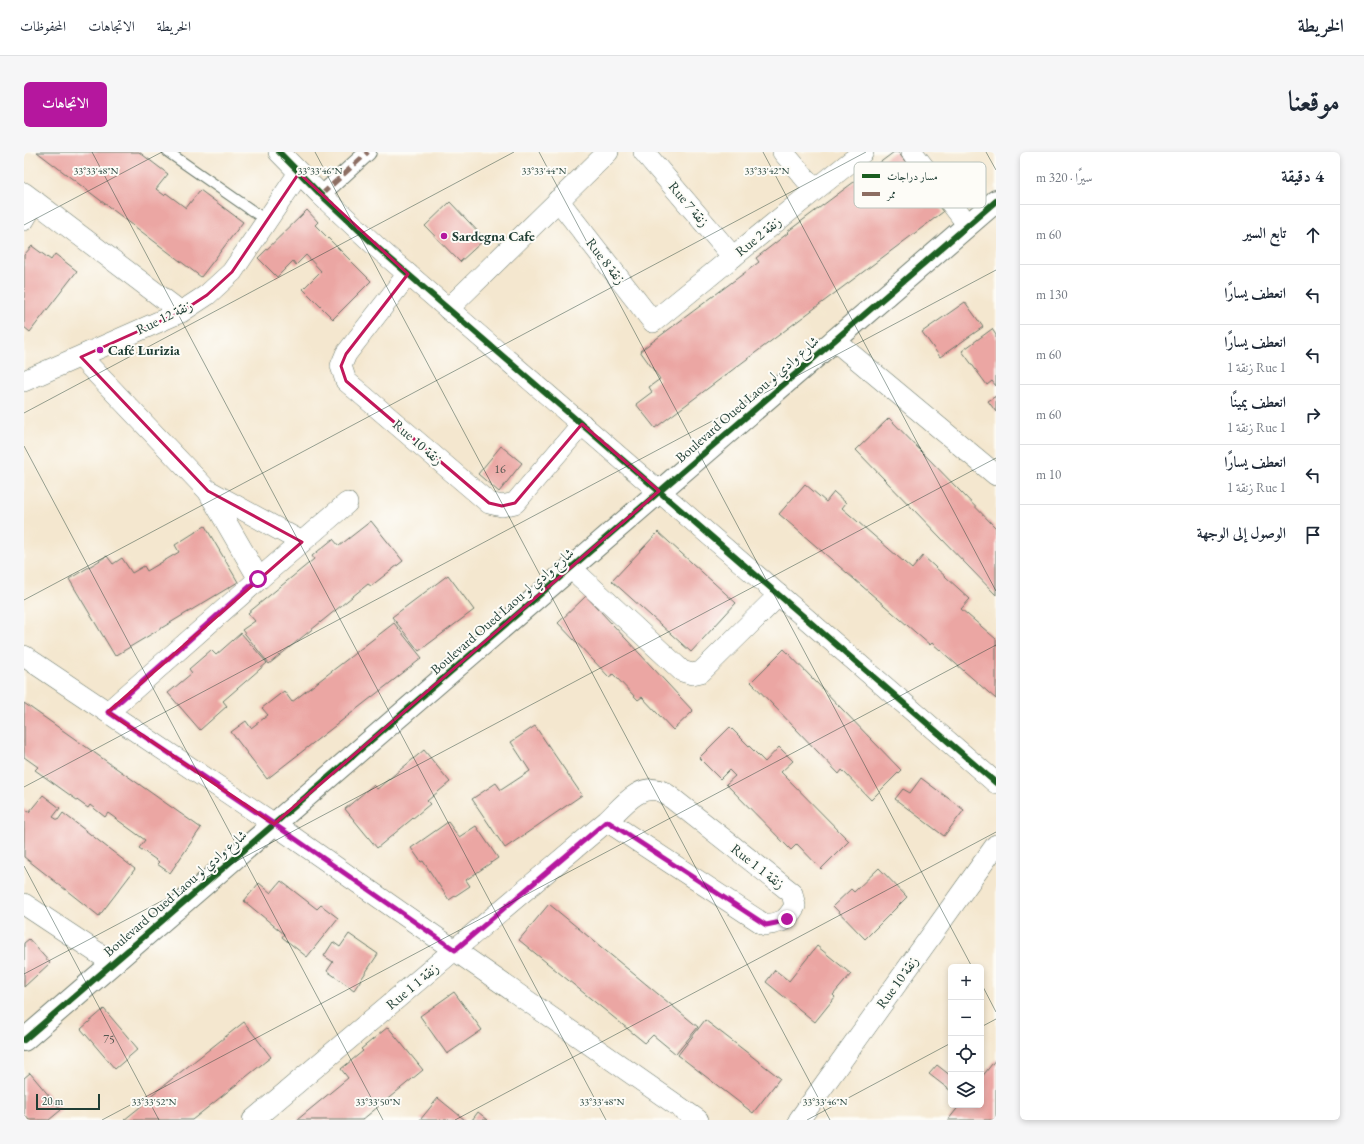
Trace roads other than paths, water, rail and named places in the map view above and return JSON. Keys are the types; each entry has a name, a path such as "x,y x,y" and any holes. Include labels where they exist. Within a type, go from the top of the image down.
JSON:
{"street":[{"path":"279,152 321,195 379,249 996,783"},
{"path":"321,195 368,152"},
{"path":"448,309 608,152"},
{"name":"Rue 7 زنقة","path":"644,152 733,257"},
{"path":"783,152 814,190"},
{"name":"Rue 2 زنقة","path":"654,322 814,190 863,152"},
{"path":"912,152 920,162"},
{"name":"Rue 12 زنقة","path":"24,381 81,357 136,330 181,312 207,295 232,272 299,173"},
{"path":"24,220 30,197 181,312"},
{"name":"Rue 8 زنقة","path":"558,200 654,322"},
{"name":"Boulevard Oued Laou شارع وادي لو","path":"24,1040 996,201"},
{"path":"955,208 968,225"},
{"name":"Rue 10 زنقة","path":"408,274 346,354 341,366 346,380 489,503 502,506 515,503 582,424"},
{"path":"834,340 996,475"},
{"path":"81,357 208,491 258,579"},
{"path":"208,491 302,542"},
{"path":"108,712 258,579 347,503"},
{"path":"571,568 682,671 692,674 701,672 779,595"},
{"path":"24,656 274,824 698,1120"},
{"name":"Rue 1 زنقة 1","path":"253,1120 607,821 636,794 646,789 662,791 792,893 795,906 787,919 766,925 607,821"},
{"name":"Rue 10 زنقة","path":"799,1120 996,845"},
{"path":"24,904 113,963"}],"lane":[{"path":"168,152 267,221"}],"place":[{"name":"Sardegna Cafe","path":"444,236"},
{"name":"Café Lurizia","path":"100,350"}]}
